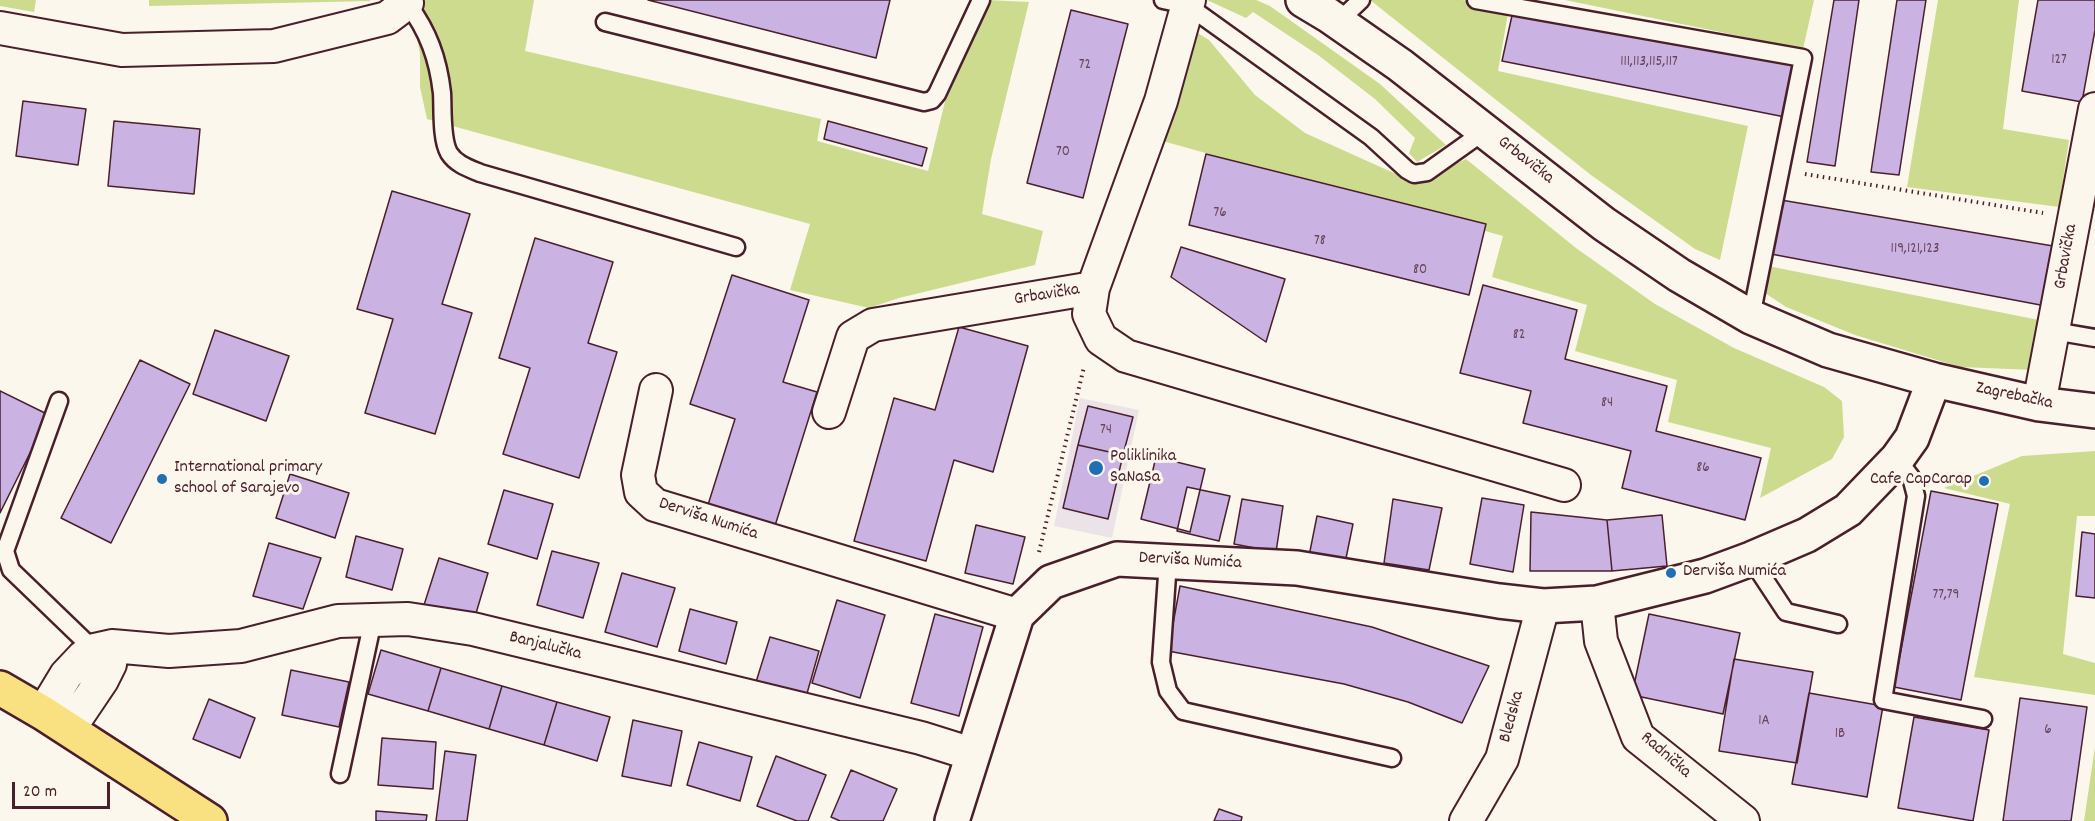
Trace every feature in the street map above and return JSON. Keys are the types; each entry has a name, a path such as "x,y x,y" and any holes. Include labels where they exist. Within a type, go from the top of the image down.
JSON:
{"main road":[{"name":"Grbavička","path":"1303,0 1400,65 1604,224 1679,276 1751,317 1828,350 1934,380"},
{"name":"Zagrebačka","path":"1934,380 2039,404 2095,411"},
{"name":"Derviša Numića","path":"952,821 1017,615 1051,582 1117,559 1297,568 1543,606 1597,603 1705,576 1751,559 1807,536 1848,510 1897,459 1912,438 1934,380"},
{"path":"0,688 56,721 210,821"}],"street":[{"path":"0,28 122,50 274,46 387,18 407,2"},
{"name":"Grbavička","path":"829,412 853,337 873,325 1093,288 1161,101 1180,2"},
{"name":"Grbavička","path":"2039,404 2095,109"},
{"path":"1093,288 1089,314 1101,339 1126,356 1564,485"},
{"name":"Derviša Numića","path":"656,390 638,475 641,492 655,505 1017,615"},
{"name":"Radnička","path":"1597,603 1601,641 1638,737 1743,821"},
{"name":"Bledska","path":"1466,821 1502,759 1543,606"},
{"name":"Banjalučka","path":"103,648 168,651 241,646 338,621 408,619 473,629 909,735 972,754"},
{"path":"56,721 102,680 110,664 103,648"}],"lane":[{"path":"605,22 924,102 932,100 937,94 981,0"},
{"path":"1338,22 1361,0"},
{"path":"1476,0 1803,58 1751,317"},
{"path":"407,2 430,39 442,90 445,138 449,153 461,165 480,173 736,247"},
{"path":"1180,2 1371,137 1414,174 1427,172 1486,130"},
{"path":"2054,331 2095,338"},
{"path":"59,401 5,551 10,570 103,648"},
{"path":"1897,459 1911,477 1916,496 1883,700 1983,719"},
{"path":"1751,559 1786,612 1838,624"},
{"path":"1168,561 1161,662 1168,691 1184,711 1392,758"},
{"path":"340,774 373,620"}],"path":[{"path":"1780,171 2074,218"},
{"path":"1051,582 1037,559 1076,406"}],"shaded area":[{"name":"Poliklinika SaNaSa","path":"1080,398 1139,410 1112,538 1054,526"}],"green space":[{"path":"0,0 36,0 34,12 0,6"},
{"path":"149,0 370,0 370,1 149,6"},
{"path":"410,0 534,0 525,51 821,119 817,141 928,171 964,24 986,0 1029,2 991,159 982,214 1043,231 1035,265 899,298 869,308 790,290 810,224 427,119 420,87 420,54"},
{"path":"1207,0 1256,0 1270,6 1380,84 1446,145 1417,162 1409,153 1415,138 1375,99 1318,55 1253,12 1246,18"},
{"path":"1370,0 1462,0 1509,8 1498,71 1748,126 1720,260 1695,249 1591,175"},
{"path":"1565,0 1814,0 1803,49"},
{"path":"1938,0 2019,0 2003,129 2069,140 2059,207 1907,187"},
{"path":"1188,27 1209,40 1255,95 1305,133 1416,183 1466,159 1576,248 1655,304 1734,348 1824,387 1842,401 1844,437 1832,459 1760,498 1771,448 1668,422 1677,380 1575,351 1587,305 1492,277 1503,236 1159,140"},
{"path":"1758,264 2039,320 2034,370 1960,367 1855,335 1786,307 1762,291"},
{"path":"2095,451 2095,516 2077,516 2063,654 2095,663 2095,695 1974,677 2010,504 1944,488 2022,456"},
{"path":"2095,747 2095,821 2084,821"}],"building":[{"path":"648,0 890,0 876,58"},
{"path":"1834,0 1859,0 1835,166 1807,162"},
{"path":"1897,0 1926,0 1899,175 1871,172"},
{"path":"2038,0 2095,0 2095,30 2082,102 2022,91"},
{"path":"1071,10 1128,24 1083,198 1027,183"},
{"path":"1513,11 1795,65 1785,117 1502,61"},
{"path":"23,101 86,109 78,165 16,156"},
{"path":"114,121 200,129 194,194 108,186"},
{"path":"828,121 927,148 922,166 824,139"},
{"path":"1206,154 1486,224 1469,295 1189,225"},
{"path":"392,191 470,214 442,304 472,313 435,434 365,413 393,319 357,309"},
{"path":"1781,200 2059,247 2051,307 1771,254"},
{"path":"535,238 613,262 588,343 617,352 579,478 503,454 530,368 499,358"},
{"path":"1181,247 1285,279 1266,342 1171,277"},
{"path":"732,275 809,300 783,382 817,392 774,529 707,508 735,419 690,404"},
{"path":"1483,285 1577,310 1565,359 1667,386 1656,431 1761,458 1745,520 1622,488 1631,451 1523,423 1531,391 1460,373"},
{"path":"959,327 1028,346 993,472 954,460 926,561 854,541 894,398 935,410"},
{"path":"215,330 289,356 266,421 193,394"},
{"path":"140,360 190,384 111,543 61,518"},
{"path":"0,391 49,415 0,513"},
{"path":"1088,406 1133,417 1123,455 1078,445"},
{"path":"1078,445 1123,455 1108,519 1063,508"},
{"path":"1156,457 1205,469 1190,532 1141,519"},
{"path":"290,474 349,493 335,538 276,518"},
{"path":"1187,487 1230,496 1219,541 1177,531"},
{"path":"504,490 553,504 537,559 488,544"},
{"path":"1931,491 1998,504 1961,700 1894,687"},
{"path":"1482,498 1524,505 1513,572 1470,564"},
{"path":"1242,499 1283,506 1276,552 1234,544"},
{"path":"1393,499 1442,508 1429,570 1384,563"},
{"path":"1531,512 1607,520 1612,571 1530,571"},
{"path":"1662,515 1667,566 1612,571 1607,520"},
{"path":"1317,516 1353,524 1344,568 1308,561"},
{"path":"976,525 1025,537 1013,584 965,573"},
{"path":"2082,532 2095,534 2095,598 2076,596"},
{"path":"356,536 403,549 392,590 346,577"},
{"path":"269,543 321,558 303,609 253,596"},
{"path":"552,551 599,563 583,618 537,605"},
{"path":"439,558 488,573 474,620 424,605"},
{"path":"622,573 675,588 657,647 605,632"},
{"path":"1180,586 1372,627 1489,666 1462,723 1408,702 1344,684 1168,651"},
{"path":"837,600 885,615 860,698 812,683"},
{"path":"690,609 737,622 726,664 679,651"},
{"path":"935,614 983,627 959,716 911,703"},
{"path":"1649,614 1740,633 1723,714 1632,695"},
{"path":"770,637 819,651 806,697 756,682"},
{"path":"381,650 441,668 428,711 368,694"},
{"path":"1734,659 1813,672 1797,763 1719,751"},
{"path":"441,668 502,686 489,729 428,711"},
{"path":"291,670 349,682 339,727 282,715"},
{"path":"502,686 557,702 544,745 489,729"},
{"path":"1809,693 1883,706 1867,797 1792,784"},
{"path":"2020,698 2087,707 2071,821 2003,821"},
{"path":"209,699 255,718 240,758 193,739"},
{"path":"557,702 610,717 597,761 544,745"},
{"path":"1914,717 1989,730 1973,821 1898,808"},
{"path":"633,720 682,731 671,786 622,776"},
{"path":"382,738 436,742 433,789 378,785"},
{"path":"699,742 752,757 740,801 687,785"},
{"path":"445,751 476,755 467,821 436,821"},
{"path":"776,756 826,775 808,821 797,821 757,806"},
{"path":"851,770 897,789 883,821 840,821 831,817"},
{"path":"1219,809 1242,817 1241,821 1214,821"},
{"path":"376,811 427,815 426,821 376,821"}],"place":[{"name":"Poliklinika SaNaSa","path":"1096,468"},
{"name":"International primary school of Sarajevo","path":"162,479"},
{"name":"Cafe CapCarap","path":"1984,481"},
{"name":"Derviša Numića","path":"1671,573"}]}
